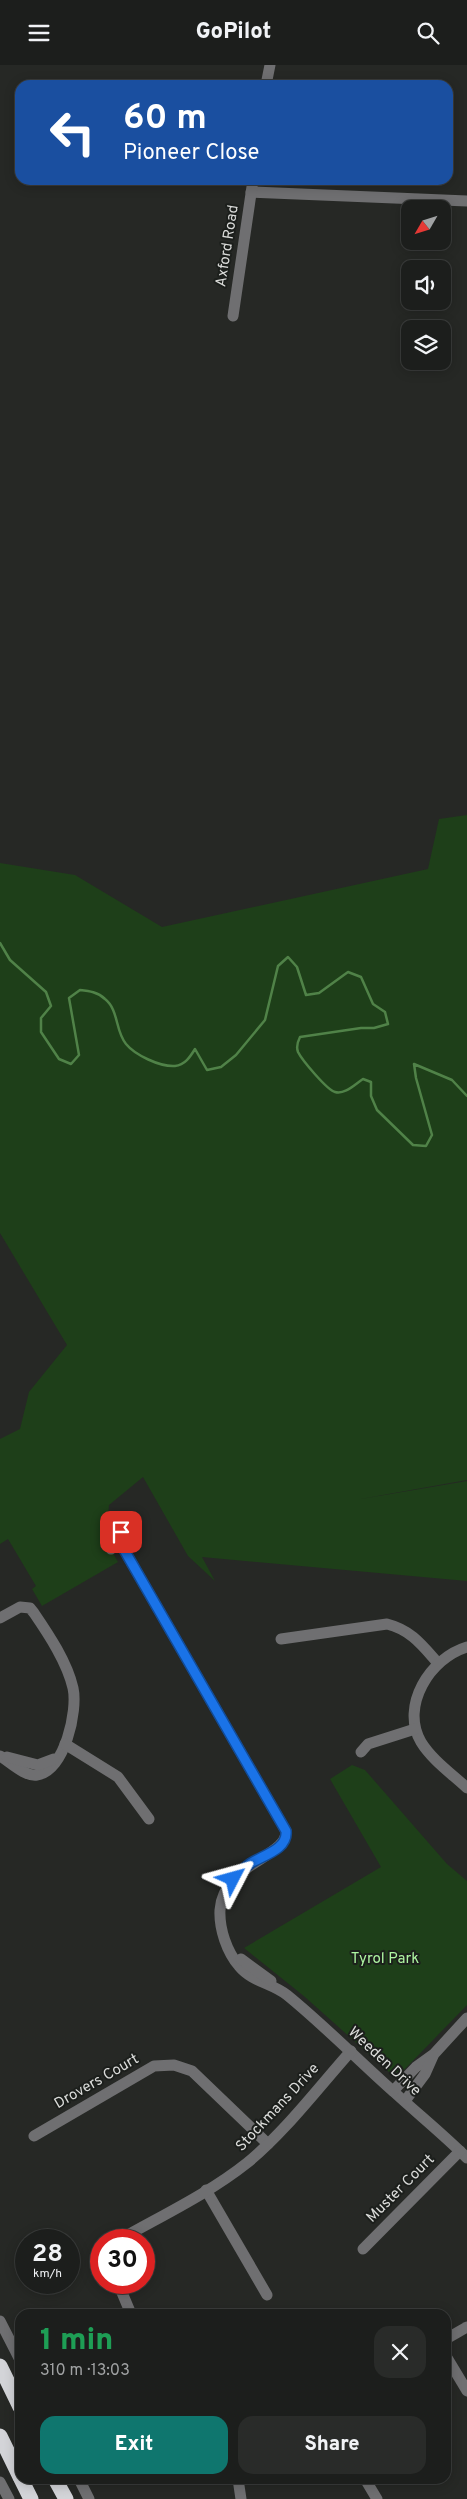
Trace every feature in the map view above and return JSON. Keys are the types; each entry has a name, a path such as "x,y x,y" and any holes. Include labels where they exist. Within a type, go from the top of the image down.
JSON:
{"highway":[{"path":"0,2367 15,2397"},
{"path":"0,2436 15,2468"},
{"path":"23,2484 31,2499"},
{"path":"58,2484 66,2499"}],"street":[{"path":"267,80 270,65"},
{"path":"252,186 467,201"},
{"name":"Axford Road","path":"233,316 252,186"},
{"name":"Weeden Drive","path":"117,1541 286,1831 286,1839 281,1846 242,1870 228,1885 221,1901 222,1934 242,1969 254,1979 280,1989 464,2154"},
{"path":"0,1618 20,1607 30,1608 37,1617 69,1675 75,1700 73,1722 59,1755 49,1762 38,1765 0,1755"},
{"path":"281,1639 387,1625 401,1628 413,1635 437,1662"},
{"path":"467,1647 437,1662 422,1685 418,1697 415,1729 428,1753 467,1788"},
{"path":"361,1752 368,1745 415,1729"},
{"path":"65,1744 118,1777 149,1819"},
{"path":"393,2091 416,2067 434,2055 467,2018"},
{"name":"Stockmans Drive","path":"137,2229 242,2167 268,2144 351,2051"},
{"path":"405,2101 425,2074 434,2055"},
{"name":"Drovers Court","path":"34,2136 154,2066 174,2065 192,2071 268,2144"},
{"name":"Muster Court","path":"363,2249 464,2154"},
{"path":"206,2190 267,2295"},
{"path":"123,2294 129,2309"},
{"path":"0,2321 15,2349"},
{"path":"451,2336 467,2327"},
{"path":"0,2343 15,2353"},
{"path":"451,2364 467,2391"},
{"path":"0,2482 8,2499"},
{"path":"82,2484 89,2499"},
{"path":"239,2484 241,2499"},
{"path":"368,2484 377,2499"}],"green space":[{"path":"467,815 467,1480 355,1500 467,1481 467,1581 202,1557 215,1581 188,1556 143,1477 109,1505 107,1527 112,1532 106,1541 118,1562 42,1606 32,1589 36,1586 8,1539 0,1544 0,1439 20,1429 29,1392 67,1345 0,1233 0,863 75,875 162,927 428,869 439,819"},
{"name":"Tyrol Park","path":"352,1765 365,1770 447,1864 467,1881 467,2005 402,2072 390,2073 305,1997 244,1948 381,1867 330,1779"}],"waterway":[{"path":"0,943 10,960 46,992 51,1006 41,1018 41,1032 59,1059 71,1064 79,1055 69,998 80,990 96,993 109,1004 113,1009 120,1033 126,1044 142,1056 162,1065 175,1066 189,1058 195,1049 207,1070 221,1067 236,1055 265,1020 278,966 288,957 297,967 306,995 319,993 348,972 361,977 373,1004 385,1012 388,1024 374,1028 361,1028 300,1037 297,1046 298,1052 315,1074 331,1090 339,1093 350,1089 363,1079 371,1082 371,1096 377,1110 413,1145 426,1146 432,1135 416,1078 414,1064 452,1080 467,1096"}],"route":[{"path":"121,1532 119,1541 286,1831 286,1839 281,1846 252,1863 233,1879"}]}
